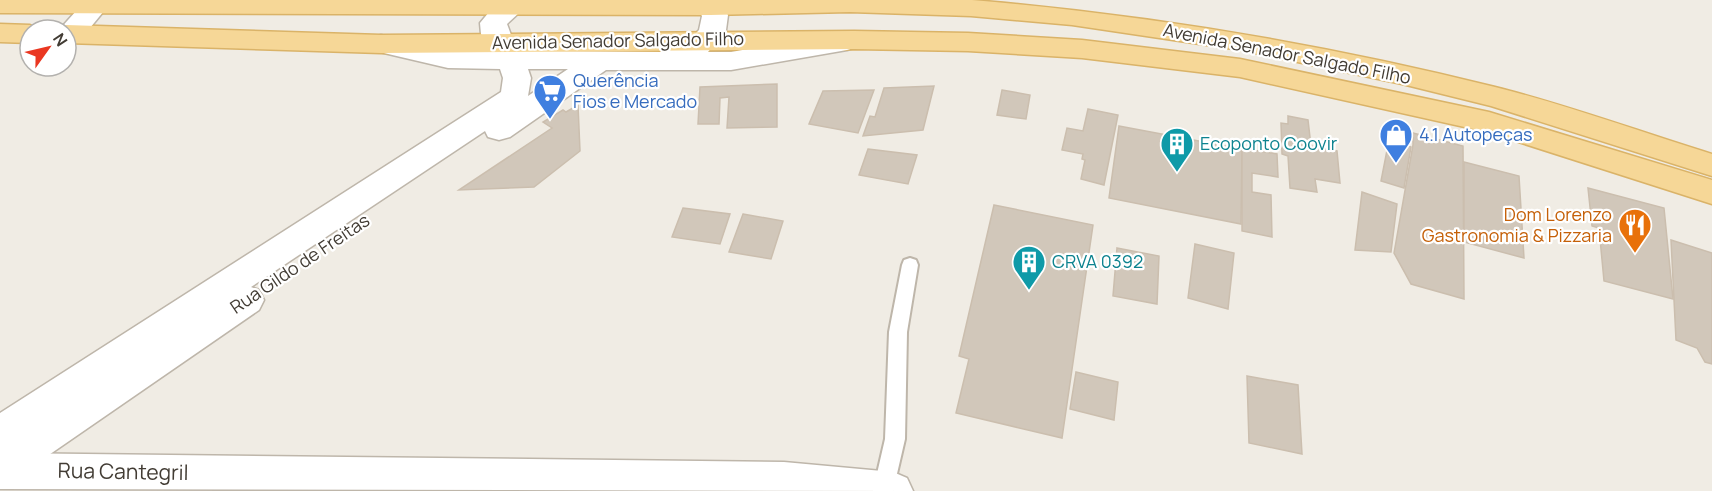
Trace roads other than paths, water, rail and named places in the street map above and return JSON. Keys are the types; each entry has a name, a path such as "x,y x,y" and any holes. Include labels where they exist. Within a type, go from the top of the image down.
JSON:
{"main road":[{"path":"295,0 321,7"},
{"name":"Avenida Senador Salgado Filho","path":"0,5 98,3 321,7 396,2 841,2 971,8 1072,16 1240,41 1496,97 1712,165"},
{"path":"0,33 18,34"},
{"name":"Avenida Senador Salgado Filho","path":"78,34 381,44"},
{"name":"Avenida Senador Salgado Filho","path":"503,52 707,39 968,42 1082,49 1240,69 1489,122 1712,192"}],"street":[{"path":"78,24 98,3"},
{"path":"503,52 493,23 514,3"},
{"path":"654,61 677,56 707,39 716,22 707,3"},
{"name":"Avenida Senador Salgado Filho","path":"381,44 448,59 503,52 599,61 654,61 752,58 854,40"},
{"name":"Rua Gildo de Freitas","path":"0,466 504,116 520,86 518,73 503,52"},
{"name":"Rua Gildo de Freitas","path":"0,434 504,116 599,61"},
{"name":"Rua Cantegril","path":"0,471 784,481 888,490"}],"lane":[{"path":"888,490 895,439 898,332 910,265"}],"place":[{"name":"Querência Fios e Mercado","path":"550,120"},
{"name":"4.1 Autopeças","path":"1396,164"},
{"name":"Ecoponto Coovir","path":"1177,173"},
{"name":"Dom Lorenzo Gastronomia & Pizzaria","path":"1635,254"},
{"name":"CRVA 0392","path":"1029,291"}]}
